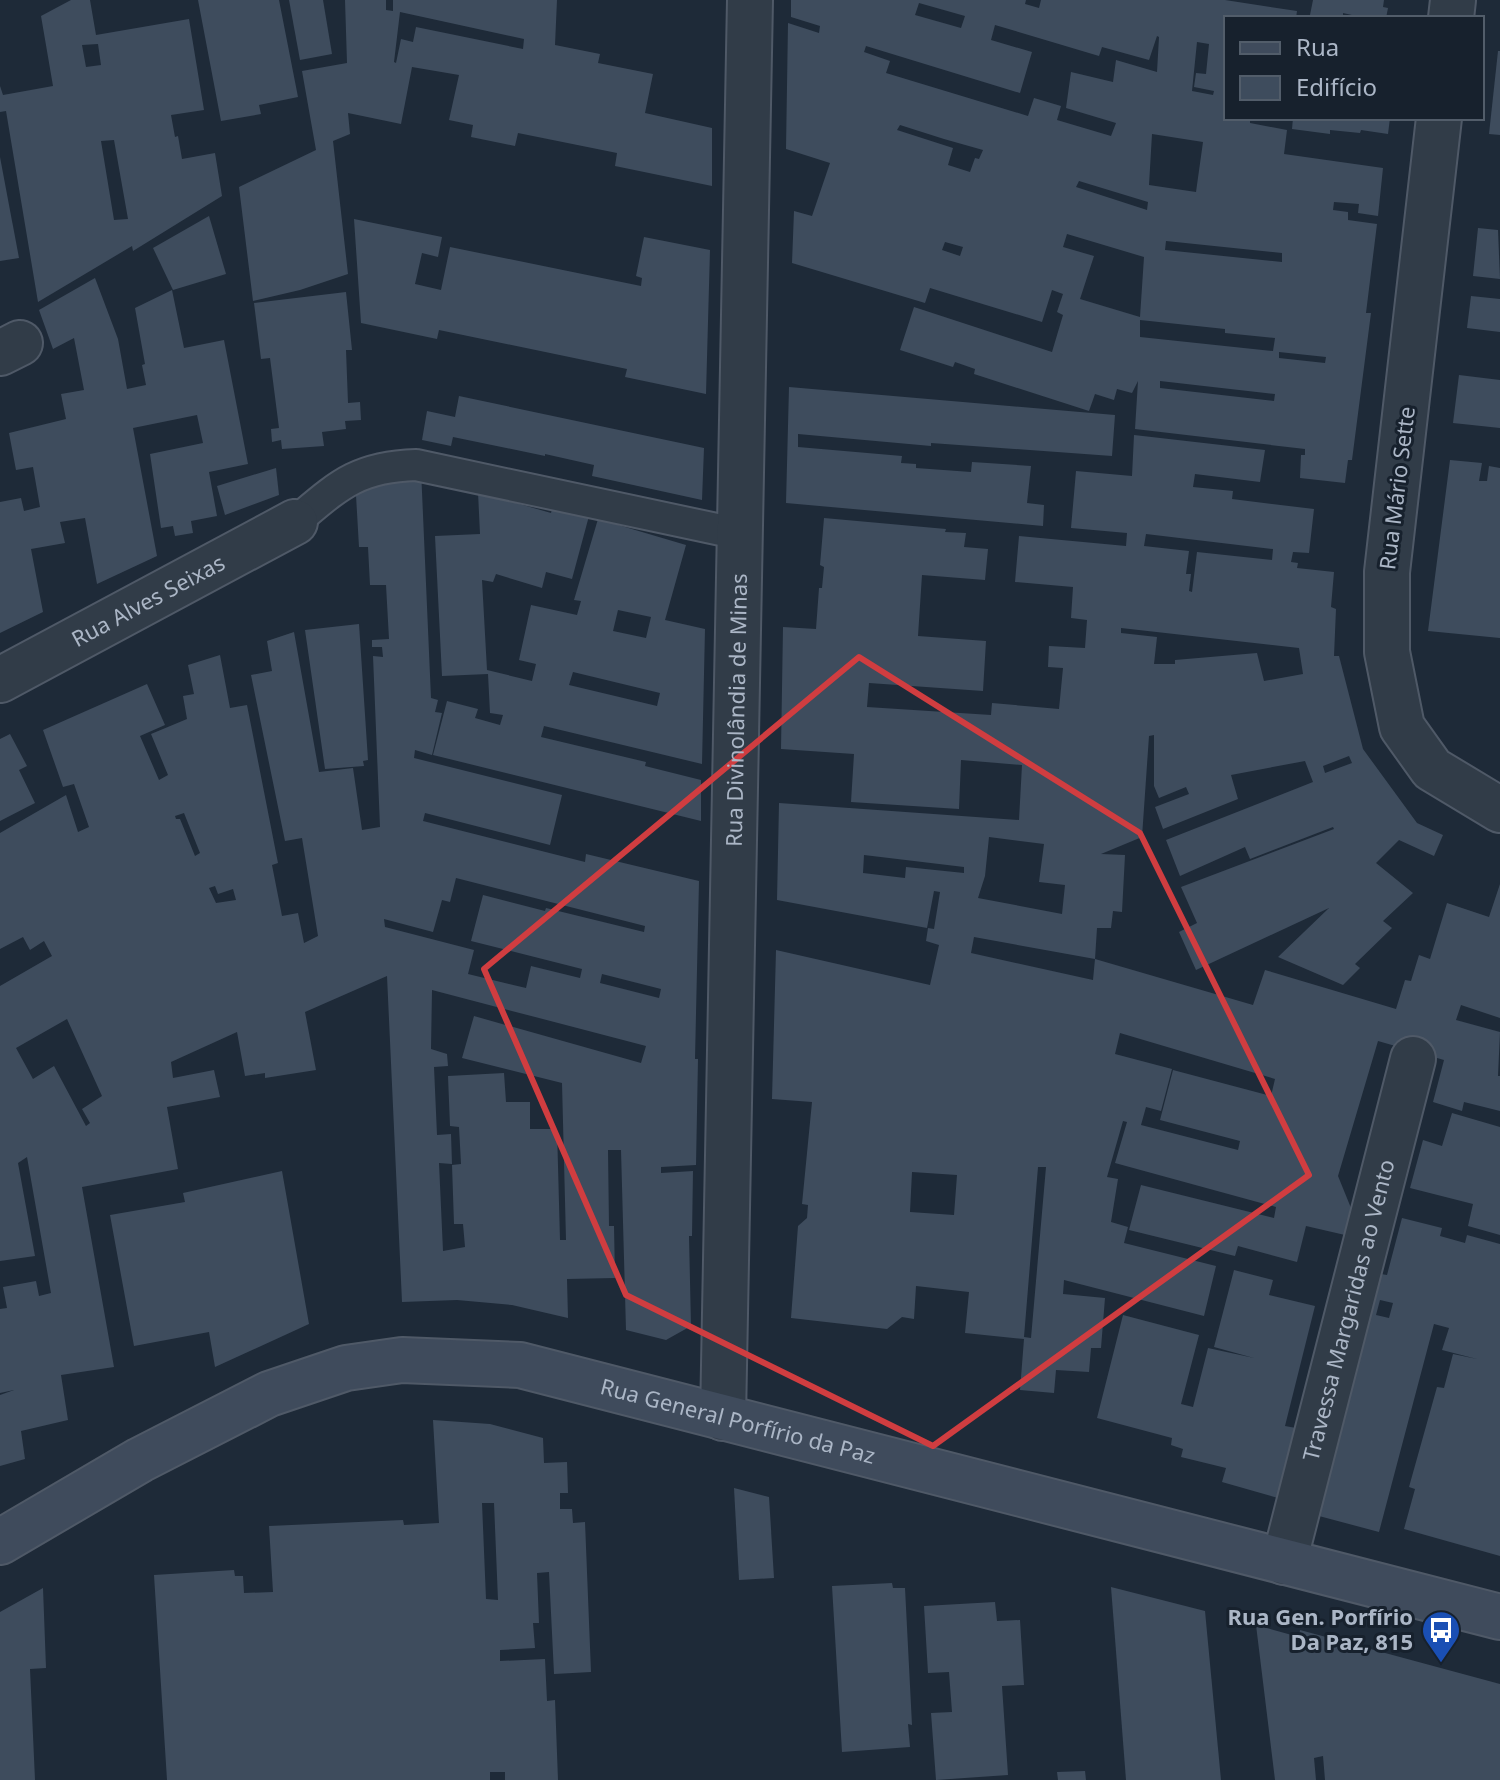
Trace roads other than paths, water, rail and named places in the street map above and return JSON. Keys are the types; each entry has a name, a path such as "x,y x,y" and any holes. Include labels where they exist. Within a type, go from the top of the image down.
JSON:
{"street":[{"name":"Rua Divinolândia de Minas","path":"723,1418 750,0"},
{"name":"Rua Mário Sette","path":"1439,120 1387,572 1387,652 1402,727 1432,769 1500,810"},
{"name":"Rua Alves Seixas","path":"0,680 295,522"},
{"name":"Travessa Margaridas ao Vento","path":"1284,1562 1413,1059"},
{"name":"Rua General Porfírio da Paz","path":"0,1542 140,1460 269,1394 346,1368 402,1360 520,1365 1500,1617"}],"lane":[{"path":"295,522 345,481 387,466 416,465 740,534"}],"place":[{"name":"Rua Gen. Porfírio Da Paz, 815","path":"1441,1664"}]}
